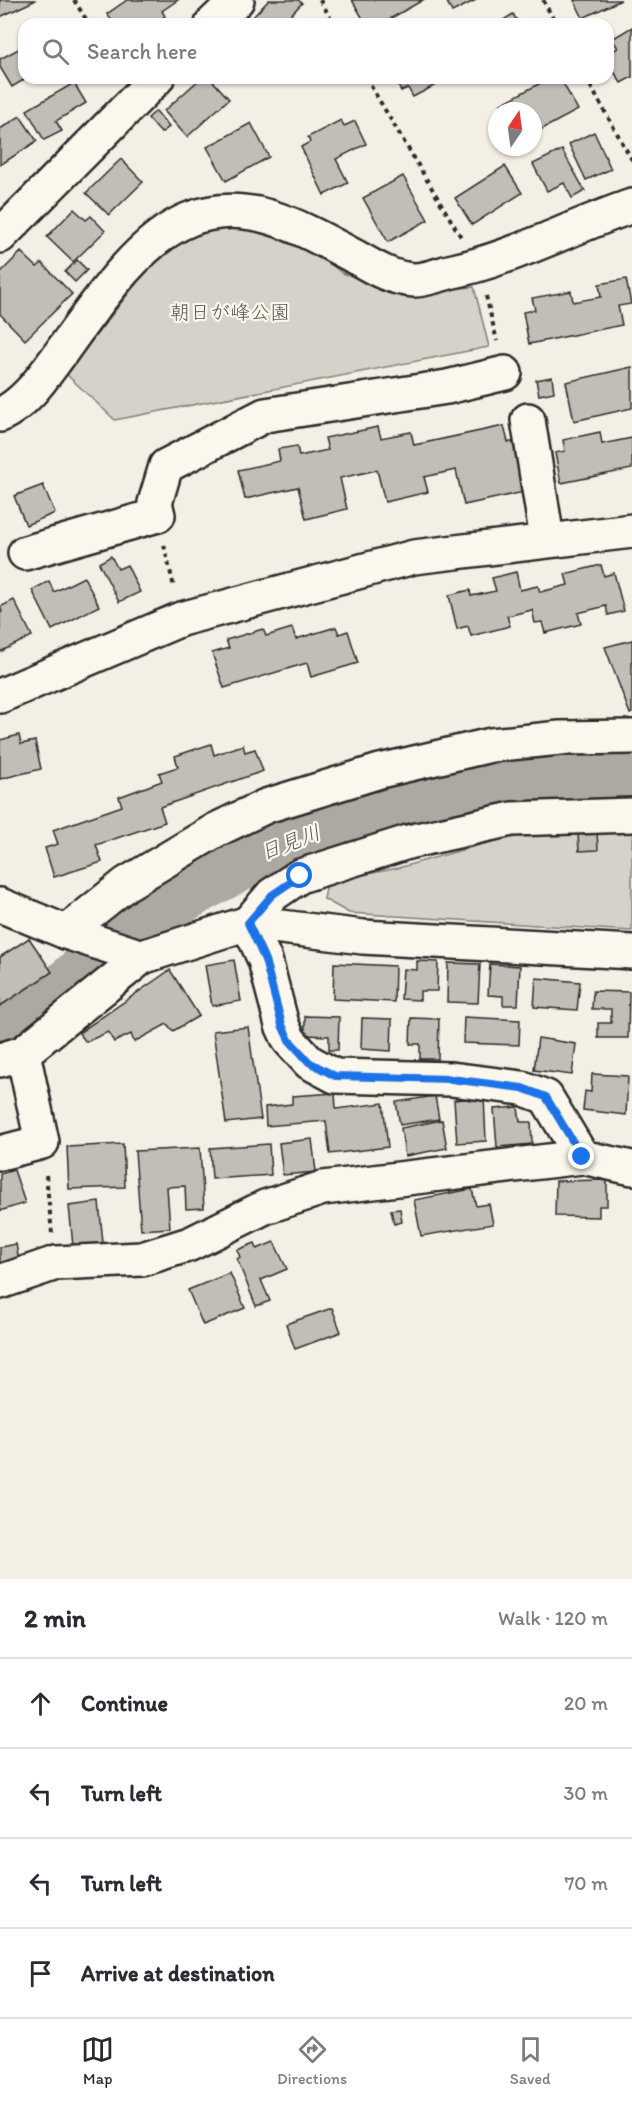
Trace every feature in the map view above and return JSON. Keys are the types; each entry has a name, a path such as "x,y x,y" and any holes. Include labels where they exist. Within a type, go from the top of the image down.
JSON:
{"street":[{"path":"218,18 237,0"},
{"path":"0,236 151,84"},
{"path":"0,415 14,408 33,390 102,297 139,254 172,229 204,213 242,211 273,217 295,224 381,271 415,280 478,266 632,206"},
{"path":"25,554 158,515 155,503 166,466 266,415 447,387 505,372"},
{"path":"528,420 547,539"},
{"path":"0,696 181,619 414,557 547,539 632,531"},
{"path":"66,932 126,884 216,830 266,806 380,771 491,745 560,738 632,737"},
{"path":"248,923 272,895 300,876 408,842 512,819 632,815"},
{"path":"0,905 66,932 142,957"},
{"path":"248,923 265,960 282,1025 289,1040 309,1062 335,1076 451,1079 522,1088 546,1097 582,1157"},
{"path":"0,1153 42,1142 12,1057 142,957 248,923 363,937 632,952"},
{"path":"0,1282 56,1263 142,1259 190,1244 265,1207 323,1188 582,1157 632,1168"}],"path":[{"path":"74,0 85,18"},
{"path":"320,0 330,18"},
{"path":"543,0 553,18"},
{"path":"370,84 478,266"},
{"path":"589,84 632,160"},
{"path":"158,515 181,619"},
{"path":"42,1142 56,1263"}],"green space":[{"name":"朝日が峰公園","path":"256,228 303,242 342,273 405,292 474,287 489,347 115,420 66,374 156,258 206,229"},
{"path":"632,832 632,931 349,913 324,899 327,882 398,868 519,834"}],"building":[{"path":"0,0 36,0 0,17"},
{"path":"127,0 178,0 162,11 165,16 162,18 110,18 107,14"},
{"path":"269,0 298,0 302,3 288,18 252,18"},
{"path":"352,0 423,0 392,18 362,18"},
{"path":"446,0 476,0 452,12"},
{"path":"574,0 621,0 583,18"},
{"path":"632,27 632,77 621,83 614,72 614,50 618,48 614,38"},
{"path":"18,49 18,83 12,87 0,67 0,59"},
{"path":"72,84 75,84 86,103 56,121 62,131 44,140 27,110"},
{"path":"194,84 215,84 229,99 187,137 164,111"},
{"path":"397,84 438,84 413,97 408,88 401,91"},
{"path":"539,84 563,84 578,110 542,129 542,102 505,102"},
{"path":"156,111 169,127 161,133 148,118"},
{"path":"20,116 37,141 0,165 0,129"},
{"path":"341,120 344,126 355,121 366,144 336,159 348,183 324,195 301,147 310,142 308,137"},
{"path":"251,123 269,157 226,181 207,147"},
{"path":"594,132 611,169 586,180 569,144"},
{"path":"562,150 585,191 572,198 564,183 547,191 533,164"},
{"path":"121,159 143,182 109,215 86,193"},
{"path":"505,166 522,193 472,225 455,198"},
{"path":"403,176 428,220 388,242 363,198"},
{"path":"74,209 86,220 91,216 105,231 73,262 47,237"},
{"path":"21,252 37,267 42,263 72,294 25,340 0,314 0,273"},
{"path":"77,260 87,270 75,282 65,272"},
{"path":"626,279 631,304 618,306 622,325 529,344 523,312 535,310 532,298 571,291 573,302 601,297 599,284"},
{"path":"632,367 632,408 574,421 566,382"},
{"path":"552,377 554,392 539,395 536,380"},
{"path":"504,426 508,442 513,442 524,492 464,505 456,470 424,477 428,492 385,502 377,470 340,478 347,509 306,519 298,487 245,499 238,470 280,461 278,449 297,446 299,456 328,450 325,438 378,427 381,438 411,432 414,445"},
{"path":"600,432 602,444 632,438 632,469 561,483 555,453 565,451 563,440"},
{"path":"43,485 55,513 26,525 14,496"},
{"path":"111,556 118,569 127,565 140,592 119,602 99,563"},
{"path":"601,565 604,576 614,573 624,611 608,615 606,606 578,613 581,624 545,633 542,622 535,623 532,610 507,616 510,626 471,636 468,626 457,629 449,595 470,590 471,596 496,591 492,578 516,572 520,590 538,586 540,592 568,585 565,574"},
{"path":"84,577 99,606 52,630 32,590 49,581 54,592"},
{"path":"14,600 32,636 0,652 0,613 2,612 0,607"},
{"path":"336,627 339,634 348,631 358,663 311,677 307,663 224,688 212,653 229,648 226,640 263,629 266,636 292,628 296,639"},
{"path":"632,640 632,713 630,714 605,647"},
{"path":"19,735 21,744 35,741 41,769 0,779 0,740"},
{"path":"211,744 214,755 243,745 245,752 255,749 263,771 160,807 165,822 96,845 102,862 54,877 45,848 58,844 53,830 122,806 119,797 162,781 159,773 178,767 175,756"},
{"path":"597,832 598,850 579,851 578,833"},
{"path":"29,938 52,972 0,1006 0,957"},
{"path":"234,960 241,1001 212,1006 205,965"},
{"path":"417,961 438,962 437,991 420,991 420,1000 401,999 403,969 417,970"},
{"path":"334,963 395,966 394,1002 333,999"},
{"path":"448,963 480,964 478,1003 447,1002"},
{"path":"490,964 520,966 518,1005 503,1005 503,996 488,995"},
{"path":"170,970 199,1016 173,1031 167,1024 134,1042 131,1034 114,1042 108,1032 86,1042 79,1033"},
{"path":"536,978 580,982 577,1010 534,1007"},
{"path":"593,991 629,992 628,1038 598,1038 598,1023 611,1023 611,1009 592,1009"},
{"path":"305,1016 339,1017 338,1050 329,1050 329,1036 305,1035"},
{"path":"464,1017 520,1020 519,1045 463,1043"},
{"path":"362,1018 392,1019 391,1051 361,1049"},
{"path":"411,1018 439,1019 438,1059 420,1059 420,1044 410,1044"},
{"path":"248,1027 261,1119 226,1123 213,1031"},
{"path":"538,1038 576,1044 572,1075 534,1070"},
{"path":"592,1074 628,1076 626,1115 583,1110 585,1091 591,1092"},
{"path":"335,1093 336,1109 383,1103 388,1147 330,1154 326,1121 266,1126 265,1107 292,1104 292,1096"},
{"path":"435,1096 439,1119 400,1125 396,1102"},
{"path":"484,1097 486,1141 457,1143 454,1100"},
{"path":"518,1107 520,1122 531,1122 532,1144 497,1147 494,1109"},
{"path":"442,1120 447,1148 405,1156 401,1128"},
{"path":"312,1139 316,1172 283,1175 279,1143"},
{"path":"123,1144 125,1187 69,1189 67,1147"},
{"path":"269,1144 271,1175 212,1179 210,1148"},
{"path":"200,1148 204,1208 186,1209 185,1186 167,1187 170,1228 141,1230 135,1151"},
{"path":"14,1170 25,1203 0,1211 0,1174"},
{"path":"607,1180 607,1206 599,1206 599,1217 555,1216 556,1181"},
{"path":"472,1189 476,1206 489,1204 493,1224 421,1236 414,1200"},
{"path":"99,1202 103,1243 73,1246 69,1206"},
{"path":"400,1209 402,1222 394,1224 391,1210"},
{"path":"274,1242 287,1269 261,1280 270,1301 256,1306 237,1259 240,1257 237,1250 255,1243 257,1249"},
{"path":"16,1244 19,1261 0,1264 0,1247"},
{"path":"230,1273 245,1308 203,1325 188,1290"},
{"path":"332,1308 341,1332 295,1349 286,1324"}],"waterway":[{"name":"日見川","path":"0,1034 22,1023 61,994 115,944 153,913 247,860 297,839 348,821 453,795 559,779 632,778"}],"route":[{"path":"300,876 272,895 248,923 265,960 282,1025 289,1040 309,1062 335,1076 451,1079 522,1088 546,1097 582,1157"}]}
